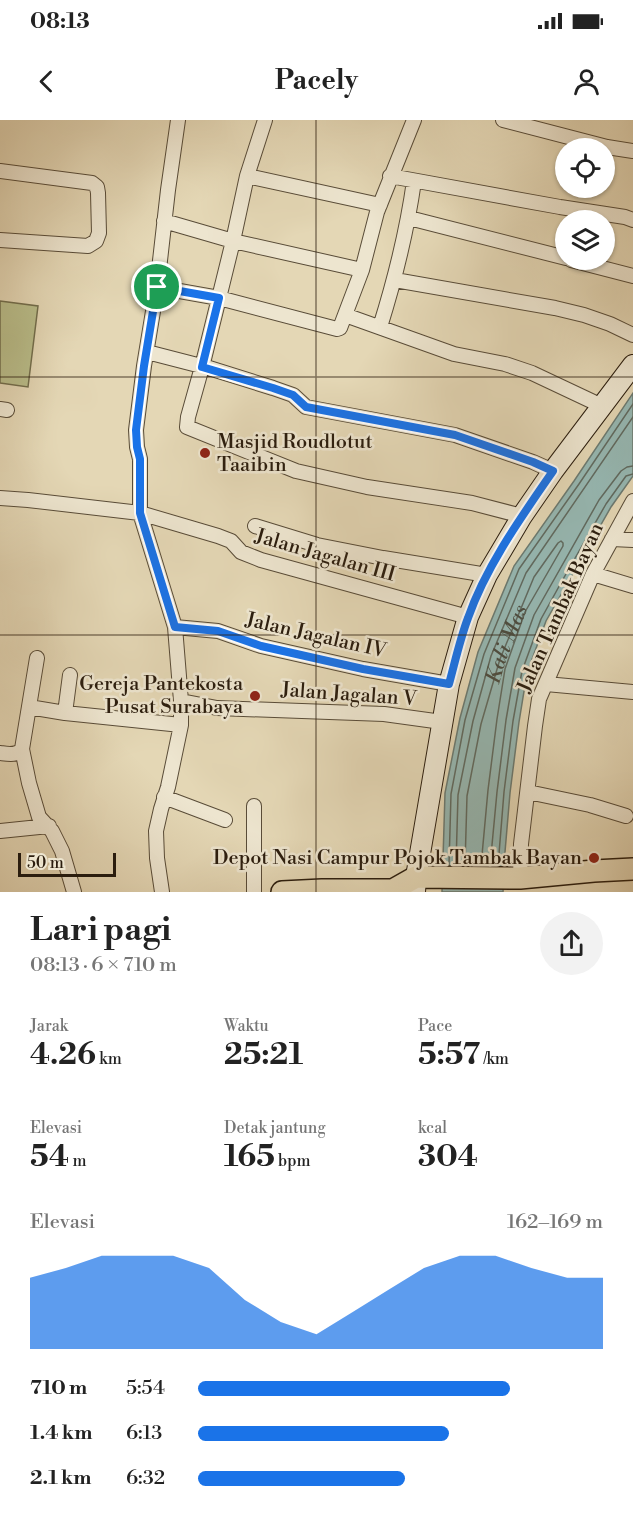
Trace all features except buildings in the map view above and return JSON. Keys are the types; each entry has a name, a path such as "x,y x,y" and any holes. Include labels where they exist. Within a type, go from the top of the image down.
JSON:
{"main road":[{"path":"282,892 394,891 423,882 515,882 594,871 633,869"},
{"path":"588,891 587,885 594,871"}],"street":[{"path":"162,892 156,831 181,725 181,701 175,627 140,513 140,459 136,430 178,120"},
{"path":"264,120 247,176 205,368 188,417 187,427 296,471 367,486 472,503 522,516"},
{"path":"157,287 219,298 337,329 341,327 362,270 378,209 414,120"},
{"path":"503,120 607,147 633,151"},
{"path":"0,171 92,183 97,187 98,193 99,233 96,241 88,246 0,240"},
{"path":"247,176 378,209"},
{"path":"390,176 633,220"},
{"path":"380,327 395,280 409,218 414,181"},
{"path":"409,218 555,255"},
{"path":"164,221 233,241 362,270"},
{"path":"610,270 633,276"},
{"path":"395,280 555,308 584,315 633,335"},
{"path":"345,315 454,354 505,364 532,373 602,406"},
{"path":"147,352 273,388 293,395 306,407 455,435 553,471"},
{"path":"423,882 442,722 449,684 468,617 487,575 522,516 633,365"},
{"name":"Jalan Jagalan III","path":"0,498 140,513 218,536 231,542 242,552 261,560 468,617"},
{"name":"Jalan Tambak Bayan","path":"515,882 539,699 593,574 633,501"},
{"path":"255,526 317,545 487,575"},
{"path":"612,539 633,540"},
{"path":"593,574 633,586"},
{"name":"Jalan Jagalan IV","path":"175,627 218,631 261,646 363,669 449,684"},
{"path":"37,658 22,749 39,817 49,826 62,851 74,892"},
{"path":"65,713 70,675"},
{"path":"546,684 633,692"},
{"name":"Jalan Jagalan V","path":"181,701 217,708 384,714 442,722"},
{"path":"29,707 181,725"},
{"path":"0,753 19,753 22,749"},
{"path":"528,792 590,805 626,816"},
{"path":"164,797 225,820"},
{"path":"254,806 254,892"},
{"path":"0,831 49,826"}],"green space":[{"path":"0,301 38,306 28,387 0,383"}],"water":[{"name":"Kali Mas","path":"633,393 633,476 611,507 546,621 527,673 510,793 503,892 442,892 445,793 460,718 478,652 514,566"}],"place":[{"name":"Masjid Roudlotut Taaibin","path":"205,453"},
{"name":"Gereja Pantekosta Pusat Surabaya","path":"255,696"},
{"name":"Depot Nasi Campur Pojok Tambak Bayan","path":"594,858"}],"route":[{"path":"157,287 219,298 202,367 293,395 306,407 455,435 553,471 522,516 487,575 468,617 449,684 363,669 261,646 209,629 175,627 140,513 140,459 136,430 157,287"}]}
